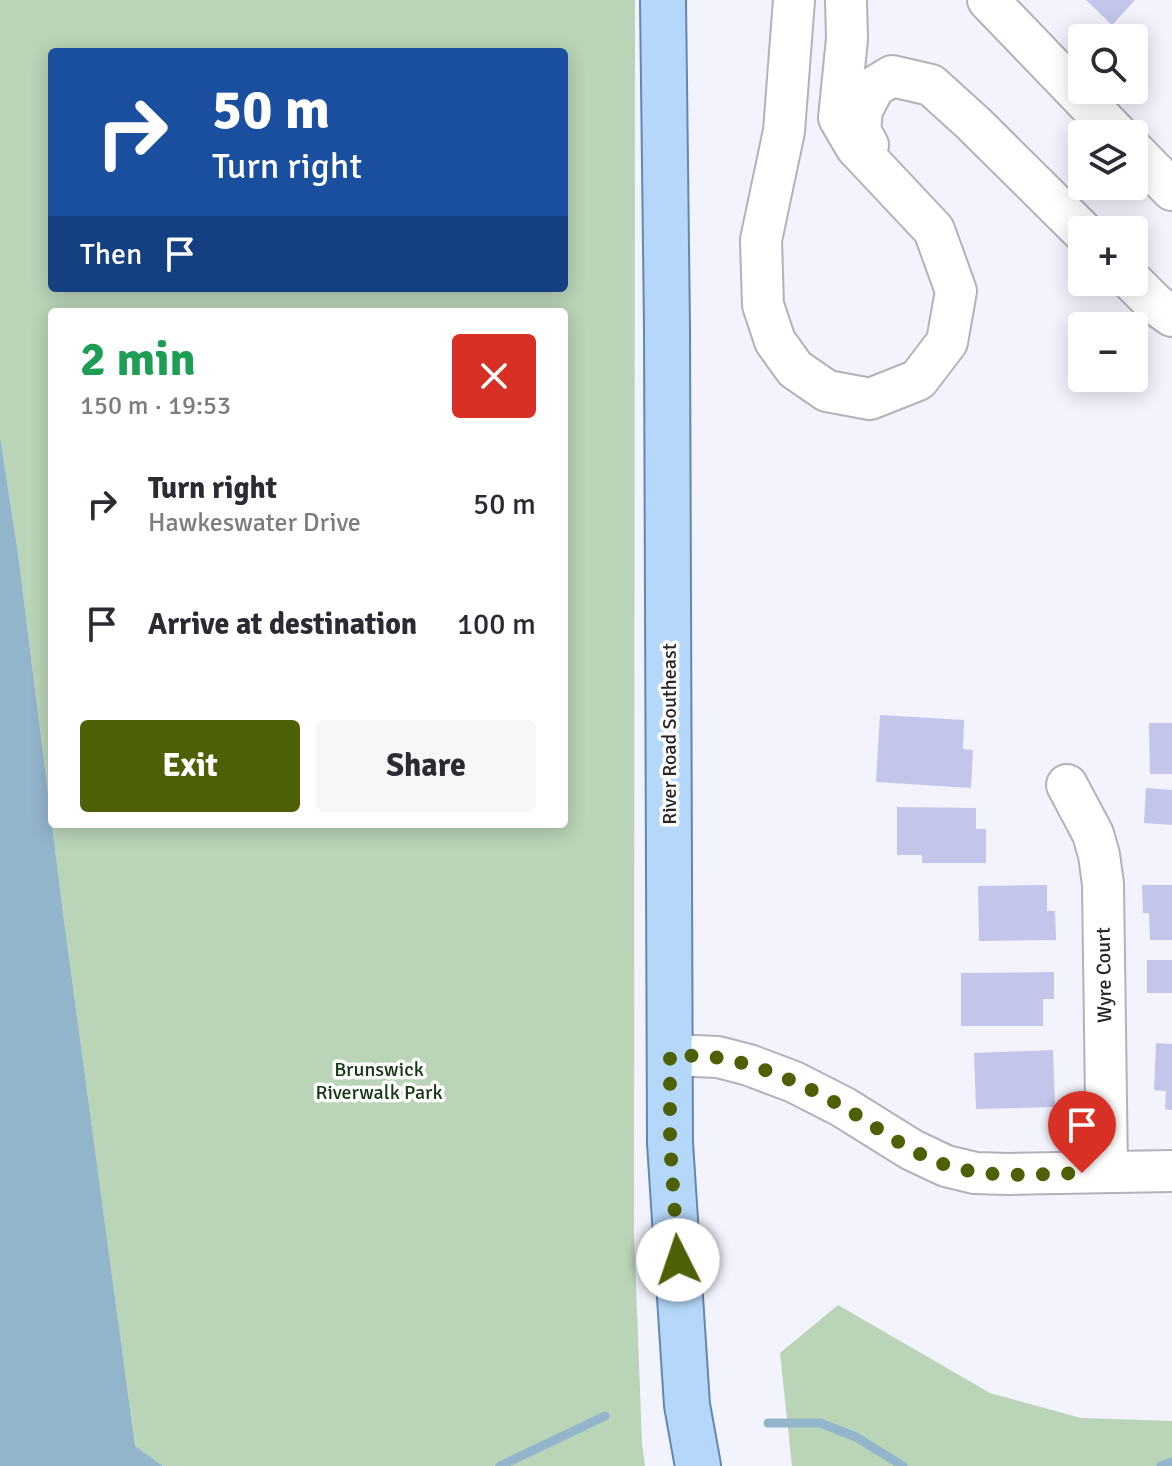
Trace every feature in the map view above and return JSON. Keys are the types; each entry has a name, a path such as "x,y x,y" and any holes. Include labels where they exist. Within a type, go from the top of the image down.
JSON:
{"main road":[{"name":"River Road Southeast","path":"663,0 668,360 670,1143 687,1405 698,1466"}],"street":[{"path":"794,0 784,131 761,240 763,305 775,341 795,369 827,391 870,399 918,380 947,342 956,291 934,230 905,184 869,147 860,131 862,110 874,87 892,76 931,85 1068,217"},
{"path":"846,0 847,39 839,118 856,147 934,230"},
{"path":"988,0 1104,120"},
{"path":"1148,165 1172,190"},
{"path":"1147,296 1172,316"},
{"name":"Wyre Court","path":"1067,785 1093,834 1103,884 1107,1172"},
{"path":"670,1055 718,1057 794,1082 843,1107 912,1150 946,1166 975,1173 1172,1171"}],"green space":[{"name":"Brunswick Riverwalk Park","path":"0,0 635,0 634,1232 645,1466 163,1466 135,1447 52,828 568,828 568,308 48,308 48,792 0,436"},
{"path":"838,1305 990,1393 1081,1418 1172,1421 1172,1466 792,1466 780,1353"}],"water":[{"path":"0,436 48,792 48,828 52,828 135,1446 163,1466 0,1466"}],"building":[{"path":"1086,0 1135,0 1111,24"},
{"path":"880,715 964,720 963,749 973,750 971,788 876,782"},
{"path":"1149,723 1172,723 1172,774 1150,774"},
{"path":"1146,788 1172,790 1172,825 1144,823"},
{"path":"897,807 976,808 976,829 986,829 986,863 922,863 922,855 897,855"},
{"path":"1047,885 1047,911 1055,911 1056,940 979,941 978,886"},
{"path":"1142,885 1172,885 1172,940 1150,940 1149,913 1143,913"},
{"path":"1147,960 1172,960 1172,993 1147,993"},
{"path":"1054,972 1054,999 1043,999 1043,1026 961,1026 961,973"},
{"path":"1156,1043 1172,1044 1172,1110 1165,1109 1166,1091 1154,1090"},
{"path":"1053,1050 1055,1107 976,1109 974,1053"}],"waterway":[{"path":"500,1466 605,1416"},
{"path":"768,1423 820,1423 856,1437 903,1466"},
{"path":"1161,1466 1172,1462"}],"route":[{"path":"678,1260 670,1143 670,1055 718,1057 794,1082 843,1107 912,1150 946,1166 975,1173 1082,1173"}]}
